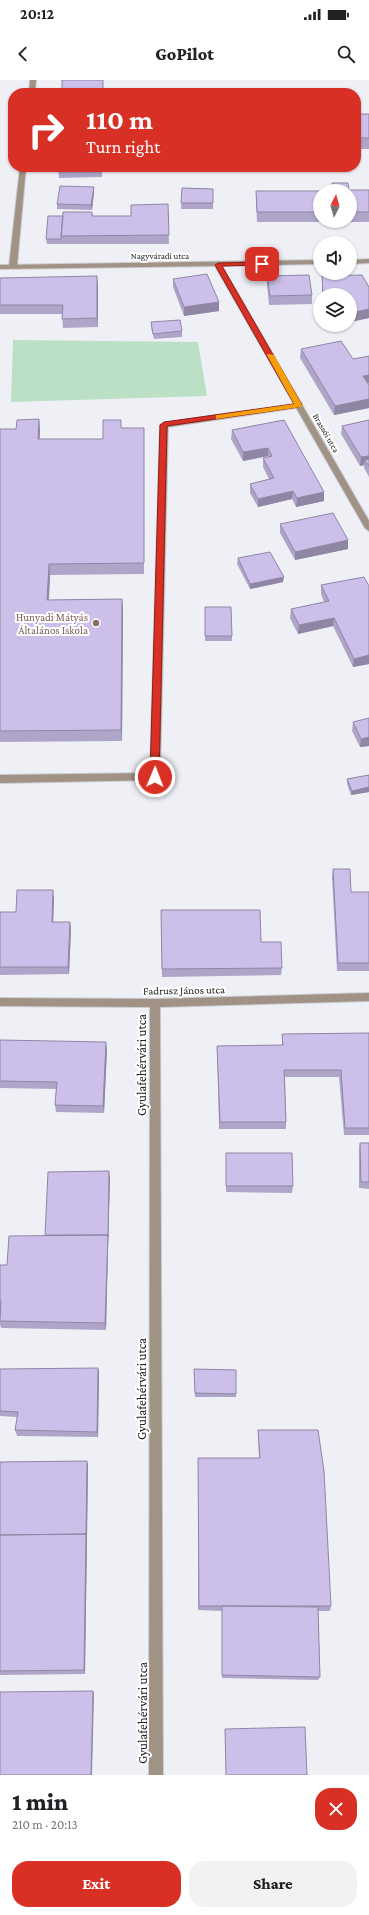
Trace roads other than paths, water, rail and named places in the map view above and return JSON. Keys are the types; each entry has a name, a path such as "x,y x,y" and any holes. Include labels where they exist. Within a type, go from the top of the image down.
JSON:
{"street":[{"path":"13,266 23,172"},
{"name":"Nagyváradi utca","path":"0,267 218,265 313,262"},
{"path":"357,262 369,262"},
{"name":"Brassói utca","path":"218,265 369,528"},
{"path":"0,779 155,777 164,425 299,405"},
{"name":"Fadrusz János utca","path":"0,1002 155,1003 369,997"},
{"name":"Gyulafehérvári utca","path":"155,1003 156,1775"}],"place":[{"name":"Hunyadi Mátyás Általános Iskola","path":"96,623"}]}
